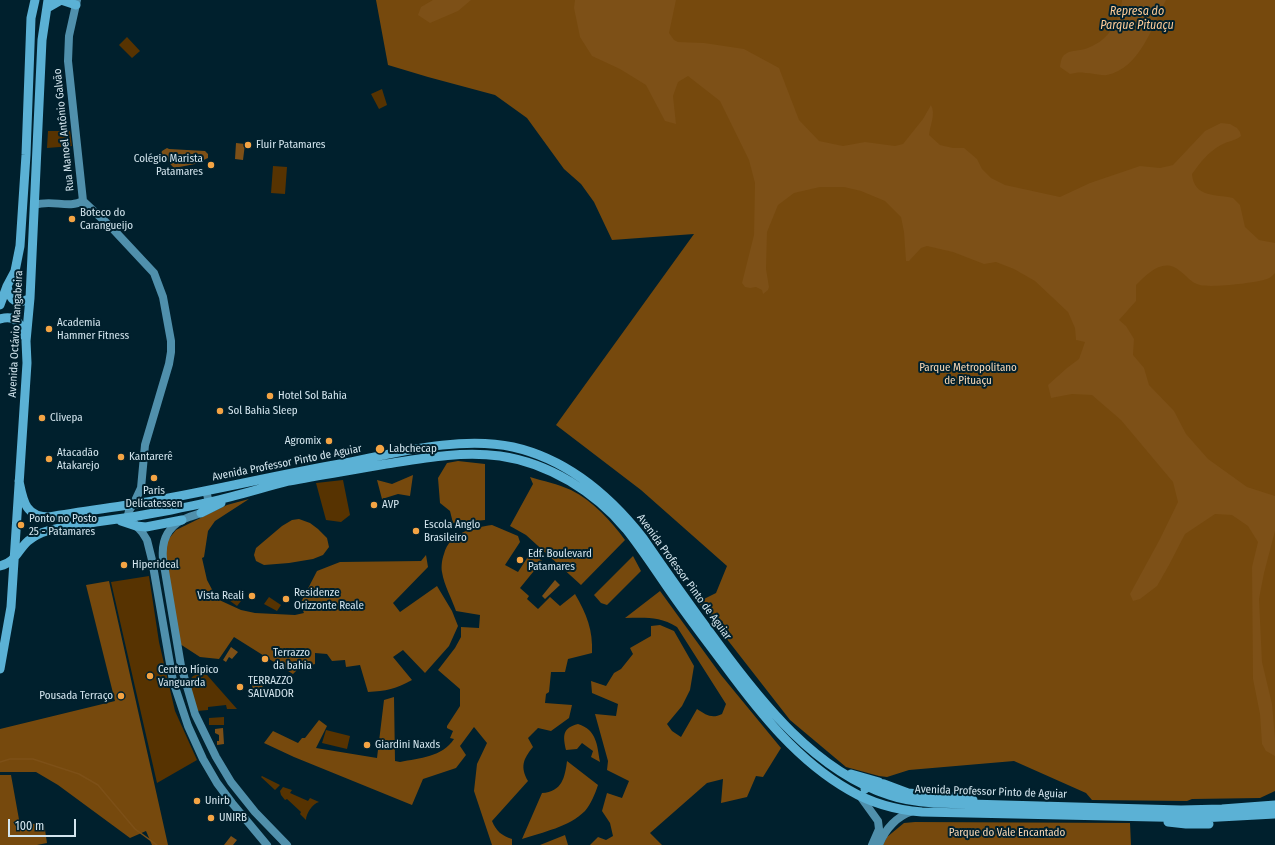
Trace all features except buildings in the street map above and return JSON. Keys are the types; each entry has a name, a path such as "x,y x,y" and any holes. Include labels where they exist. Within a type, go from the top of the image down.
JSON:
{"main road":[{"path":"0,305 15,270 20,246 26,155 26,122 31,18 35,0"},
{"path":"47,4 61,0 77,2"},
{"name":"Rua Manoel Antônio Galvão","path":"77,2 69,36 68,60 83,201 148,264 154,273 160,287 171,341 171,352 166,376 145,445 141,488 129,511 130,518"},
{"name":"Avenida Octávio Mangabeira","path":"0,669 11,607 27,363 26,340 35,205 42,40 47,4"},
{"path":"21,225 35,205 43,203 73,204 83,201"},
{"path":"7,286 10,296 16,301 25,301 30,298"},
{"path":"0,319 13,319 19,322 26,340"},
{"name":"Avenida Professor Pinto de Aguiar","path":"19,481 27,507 34,514 49,517 152,501 425,448 481,443 525,450 560,465 585,480 622,513 643,538 744,679 766,706 822,758 867,786 890,796 910,801 934,803 1181,810 1275,805"},
{"name":"Avenida Professor Pinto de Aguiar","path":"14,559 26,543 44,532 130,518 208,502 304,478 446,455 461,454 497,456 522,461 550,472 579,488 616,518 636,542 694,624 760,711 784,737 815,766 848,790 860,796 890,807 913,811 1209,818 1275,814"},
{"path":"141,488 144,496 152,501"},
{"path":"201,513 208,507 206,491"},
{"path":"114,520 146,527 182,520 201,513 232,497"},
{"path":"130,518 147,540 152,560 173,681 188,726 209,769 232,803 267,845"},
{"path":"182,520 172,527 165,537 162,546 184,678 194,714 219,763 231,782 251,808 286,845"},
{"path":"152,560 157,557 163,559"},
{"path":"0,566 14,559"},
{"path":"163,630 169,632 175,628"},
{"path":"188,726 189,722 192,720 198,721"},
{"path":"209,769 219,763"},
{"path":"842,771 908,793 966,798 984,805"},
{"path":"884,784 873,783 867,786 860,796 878,820 882,823 891,825"},
{"path":"879,845 883,836 891,825 903,815 913,811"},
{"path":"1138,817 1186,824 1209,824"},
{"path":"872,845 879,829 878,820"}],"shaded area":[{"path":"127,37 140,51 132,58 119,45"},
{"path":"382,89 387,105 379,109 371,94"},
{"path":"48,131 70,131 72,146 47,148"},
{"path":"273,166 287,167 285,194 271,193"},
{"path":"343,480 350,515 341,522 326,520 316,483"},
{"name":"Centro Hípico Vanguarda","path":"149,576 159,642 175,711 197,760 157,783 111,582"},
{"path":"231,592 241,601 237,606 226,598"},
{"path":"269,597 281,605 277,611 264,604"},
{"path":"200,673 207,675 237,709 227,709 226,705 208,707 208,710 197,711 188,682 193,676"},
{"path":"224,717 224,725 209,725 209,718"},
{"path":"326,730 350,736 347,749 322,743"},
{"path":"262,776 280,785 275,790 261,777"},
{"path":"283,787 292,790 290,793 308,801 310,798 319,802 316,803 310,810 306,820 300,814 301,812 287,799 285,800 281,795 280,791"}],"green space":[{"name":"Parque Metropolitano de Pituaçu","path":"376,0 1275,0 1275,791 1260,798 1192,799 1187,801 1092,800 1086,793 1014,761 909,770 887,777 879,776 846,767 790,720 698,602 716,593 727,566 641,490 556,425 694,234 612,240 594,202 581,184 564,169 527,118 495,95 388,65"},
{"path":"458,461 485,464 485,520 453,523 450,511 440,503 438,478 447,463"},
{"path":"413,475 410,496 398,494 382,499 377,480 392,484"},
{"path":"530,477 571,490 587,500 601,512 625,540 581,585 526,535 510,526 533,484"},
{"path":"249,499 215,521 208,531 204,557 202,558 207,580 217,599 241,610 255,613 295,615 304,613 300,604 317,571 340,562 421,561 426,555 428,567 393,603 400,612 437,586 452,611 458,626 449,646 425,673 403,650 393,657 412,680 391,689 368,692 360,665 346,667 345,660 332,661 327,654 315,653 315,664 299,668 293,674 234,637 219,659 200,657 180,644 165,551 167,541 176,530 227,505"},
{"path":"299,519 310,523 327,538 329,547 323,555 313,559 289,563 264,565 256,561 254,555 256,548 282,526 292,520"},
{"path":"492,525 518,536 520,542 505,565 518,572 531,552 542,561 520,588 529,596 527,599 538,609 550,597 560,606 575,594 588,623 592,645 592,653 568,659 565,672 551,672 549,692 546,694 545,703 572,705 569,718 551,731 538,728 528,738 533,747 525,759 523,767 528,781 492,821 495,828 500,833 512,839 512,845 492,845 474,791 477,764 487,743 474,727 460,746 466,755 456,768 423,779 412,805 294,757 264,743 273,731 298,743 302,738 305,738 319,720 327,726 316,748 377,758 384,700 394,697 395,761 400,762 430,756 443,750 449,745 454,739 450,738 453,731 447,728 447,726 460,706 460,689 438,670 455,648 461,637 461,627 479,628 480,615 456,611 443,577 442,561 447,547 457,536 463,532"},
{"path":"633,556 641,571 607,605 601,603 594,595"},
{"path":"109,581 168,845 152,845 146,831 130,838 58,785 36,772 0,772 0,729 115,701 86,585"},
{"path":"660,591 721,675 781,748 763,777 756,776 747,797 721,803 723,779 707,783 650,833 662,845 590,845 598,837 606,840 613,836 610,823 602,811 607,793 622,798 629,781 607,770 608,761 595,714 616,716 618,704 592,693 591,681 606,686 614,673 621,669 633,654 630,648 651,636 651,626 660,625 674,631 694,666 690,690 682,706 667,724 672,731 681,737 697,709 706,715 715,716 722,714 726,704 677,627 658,619 625,618"},
{"path":"578,724 593,734 597,744 600,762 591,757 593,751 582,743 577,749 566,750 564,737 566,730"},
{"path":"567,761 598,785 589,805 579,817 564,825 522,839 542,793 554,790 561,783 565,773"},
{"path":"0,775 11,775 20,825 44,823 47,843 37,845 0,845"},
{"name":"Parque do Vale Encantado","path":"904,823 1130,823 1131,845 883,845 887,837"},
{"path":"565,835 568,845 540,845"}],"water":[{"path":"433,0 471,0 458,11 430,23 418,15 421,7"},
{"path":"575,0 676,0 669,33 674,40 678,42 704,43 744,49 779,68 799,120 819,141 843,146 865,142 895,146 903,144 923,119 931,105 933,116 929,135 940,145 953,148 964,148 977,159 982,169 991,178 1005,185 1060,197 1090,183 1140,166 1160,168 1173,165 1205,131 1221,123 1230,124 1237,128 1241,136 1221,145 1208,154 1192,174 1194,182 1201,191 1207,194 1233,198 1240,205 1245,227 1259,240 1275,243 1275,273 1268,279 1261,281 1234,285 1206,286 1194,283 1174,267 1162,266 1156,268 1136,285 1136,301 1119,320 1126,326 1134,339 1133,355 1144,368 1149,385 1174,411 1186,434 1208,459 1247,487 1275,496 1275,531 1259,599 1262,662 1272,704 1275,756 1266,751 1262,744 1260,714 1253,679 1252,567 1258,542 1248,526 1232,515 1215,514 1185,534 1157,586 1140,599 1133,601 1130,594 1178,502 1173,482 1121,420 1092,395 1072,394 1051,398 1048,385 1079,359 1085,342 1076,340 1075,328 1068,312 1035,281 1014,269 996,262 984,264 953,252 927,246 921,248 909,261 906,261 904,232 901,217 885,201 861,191 844,187 820,187 794,193 778,205 767,232 766,269 769,287 768,290 763,294 762,290 756,287 745,287 742,283 754,235 755,183 749,160 720,101 688,76 678,82 673,96 676,124 665,121 646,85 620,69 592,56 580,37 574,8"},
{"name":"Represa do Parque Pituaçu","path":"1122,0 1166,0 1144,45 1128,64 1118,71 1107,75 1081,73 1070,74 1060,67 1065,54 1071,51 1083,50 1093,46 1106,36 1115,24 1121,8"},
{"path":"236,143 245,144 243,160 235,159"},
{"path":"167,148 205,151 208,154 208,158 195,164 174,168 161,154 162,151"},
{"path":"555,580 560,585 545,599 542,596"},
{"path":"231,647 238,652 232,659 229,657 226,662 223,660"},
{"path":"262,682 263,691 253,693 252,683"},
{"path":"223,728 224,744 217,745 219,735 215,733 215,729"},
{"path":"231,836 237,840 233,845 224,845"}],"waterway":[{"path":"0,762 10,759 33,759 79,774 98,785 135,829 157,845"}],"place":[{"name":"Fluir Patamares","path":"248,145"},
{"name":"Colégio Marista Patamares","path":"211,165"},
{"name":"Boteco do Carangueijo","path":"72,219"},
{"name":"Academia Hammer Fitness","path":"49,329"},
{"name":"Hotel Sol Bahia","path":"270,396"},
{"name":"Sol Bahia Sleep","path":"220,411"},
{"name":"Clivepa","path":"42,418"},
{"name":"Agromix","path":"329,441"},
{"name":"Labchecap","path":"380,449"},
{"name":"Kantarerê","path":"121,457"},
{"name":"Atacadão Atakarejo","path":"49,459"},
{"name":"Paris Delicatessen","path":"154,478"},
{"name":"AVP","path":"374,505"},
{"name":"Ponto no Posto 25 - Patamares","path":"21,525"},
{"name":"Escola Anglo Brasileiro","path":"416,531"},
{"name":"Edf. Boulevard Patamares","path":"520,560"},
{"name":"Hiperideal","path":"124,565"},
{"name":"Vista Reali","path":"252,596"},
{"name":"Residenze Orizzonte Reale","path":"286,599"},
{"name":"Terrazzo da bahia","path":"265,659"},
{"name":"Centro Hípico Vanguarda","path":"150,676"},
{"name":"TERRAZZO SALVADOR","path":"240,687"},
{"name":"Pousada Terraço","path":"121,696"},
{"name":"Giardini Naxds","path":"367,745"},
{"name":"Unirb","path":"197,801"},
{"name":"UNIRB","path":"211,818"}]}
